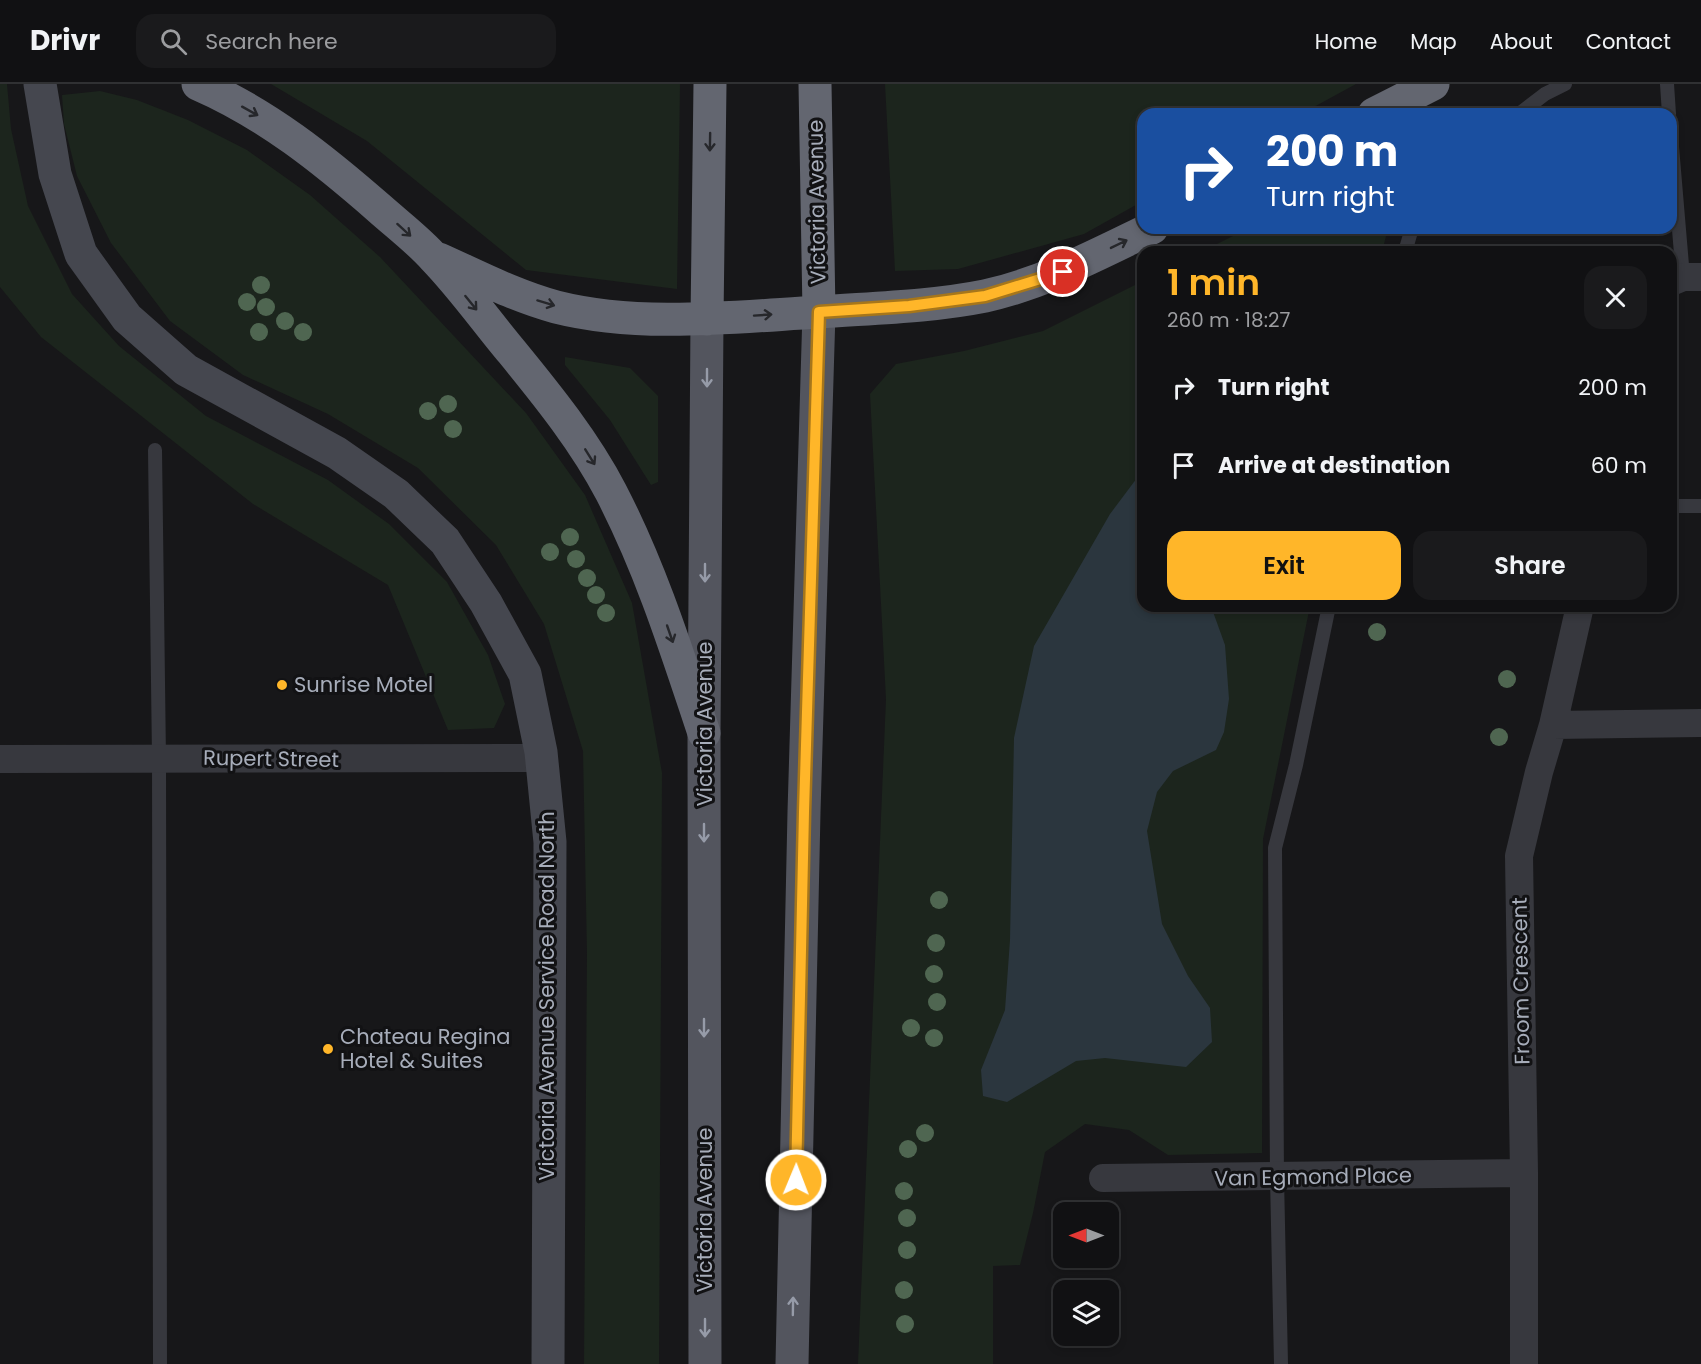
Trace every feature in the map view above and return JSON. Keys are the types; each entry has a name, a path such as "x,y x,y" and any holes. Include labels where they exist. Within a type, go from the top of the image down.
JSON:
{"highway":[{"path":"198,84 261,116 298,140 338,172 434,258 528,372 574,432 611,491 640,555 668,627 704,733"},
{"name":"Victoria Avenue","path":"707,319 710,84"},
{"name":"Victoria Avenue","path":"815,84 819,312"},
{"path":"1386,108 1433,84"},
{"path":"434,258 519,295 557,307 598,314 659,319 707,319 909,306 985,296 1063,272 1140,234"}],"main road":[{"name":"Victoria Avenue","path":"792,1364 804,800 819,312"},
{"name":"Victoria Avenue","path":"705,1364 704,733 707,319"}],"street":[{"name":"Victoria Avenue Service Road North","path":"40,84 55,174 81,254 127,318 186,370 337,453 396,494 445,541 486,603 525,674 542,758 550,842 548,1364"},
{"name":"Froom Crescent","path":"1524,1364 1524,1173 1519,856 1553,725 1579,612"},
{"path":"1553,725 1701,723"},
{"name":"Rupert Street","path":"0,759 542,758"},
{"name":"Van Egmond Place","path":"1103,1178 1277,1178 1524,1173"}],"lane":[{"path":"1527,108 1545,94 1565,84"},
{"path":"1667,84 1669,108"},
{"path":"1677,197 1685,279"},
{"path":"155,450 159,758 160,1364"},
{"path":"1677,506 1701,506"},
{"path":"1281,1364 1277,1178 1275,848 1296,765 1328,612"}],"shaded area":[{"path":"0,84 7,84 11,129 28,206 72,294 119,346 206,416 328,480 389,524 447,582 488,655 505,704 494,728 448,730 388,585 253,504 41,337 0,287"},
{"path":"271,84 680,84 677,289 526,270 367,141"},
{"path":"885,84 1356,84 1312,108 1137,108 1137,204 1084,234 958,269 895,271"},
{"path":"100,91 137,100 188,120 247,150 310,195 380,257 526,413 585,495 632,603 662,773 659,1364 584,1364 587,953 583,751 544,624 496,545 418,468 328,414 243,375 170,321 111,243 77,176 64,124 62,95"},
{"path":"1237,234 1386,234 1384,246 1213,246"},
{"path":"1137,284 1137,612 1309,612 1263,839 1262,1153 1168,1155 1129,1130 1085,1124 1045,1152 1020,1265 993,1266 993,1364 858,1364 886,699 870,394 896,364 964,351 1043,331"},
{"path":"565,357 630,368 658,396 658,482 651,485 610,420 565,365"},
{"path":"1137,478 1137,612 1213,612 1225,645 1229,699 1224,732 1216,750 1173,771 1157,792 1147,831 1162,924 1188,976 1210,1008 1212,1042 1186,1067 1105,1058 1076,1061 1007,1102 983,1096 981,1070 1005,1010 1010,940 1014,738 1034,646 1110,514"}],"place":[{"name":"Sunrise Motel","path":"282,685"},
{"name":"Chateau Regina Hotel & Suites","path":"328,1049"}],"route":[{"path":"796,1180 819,312 909,306 985,296 1063,272"}]}
